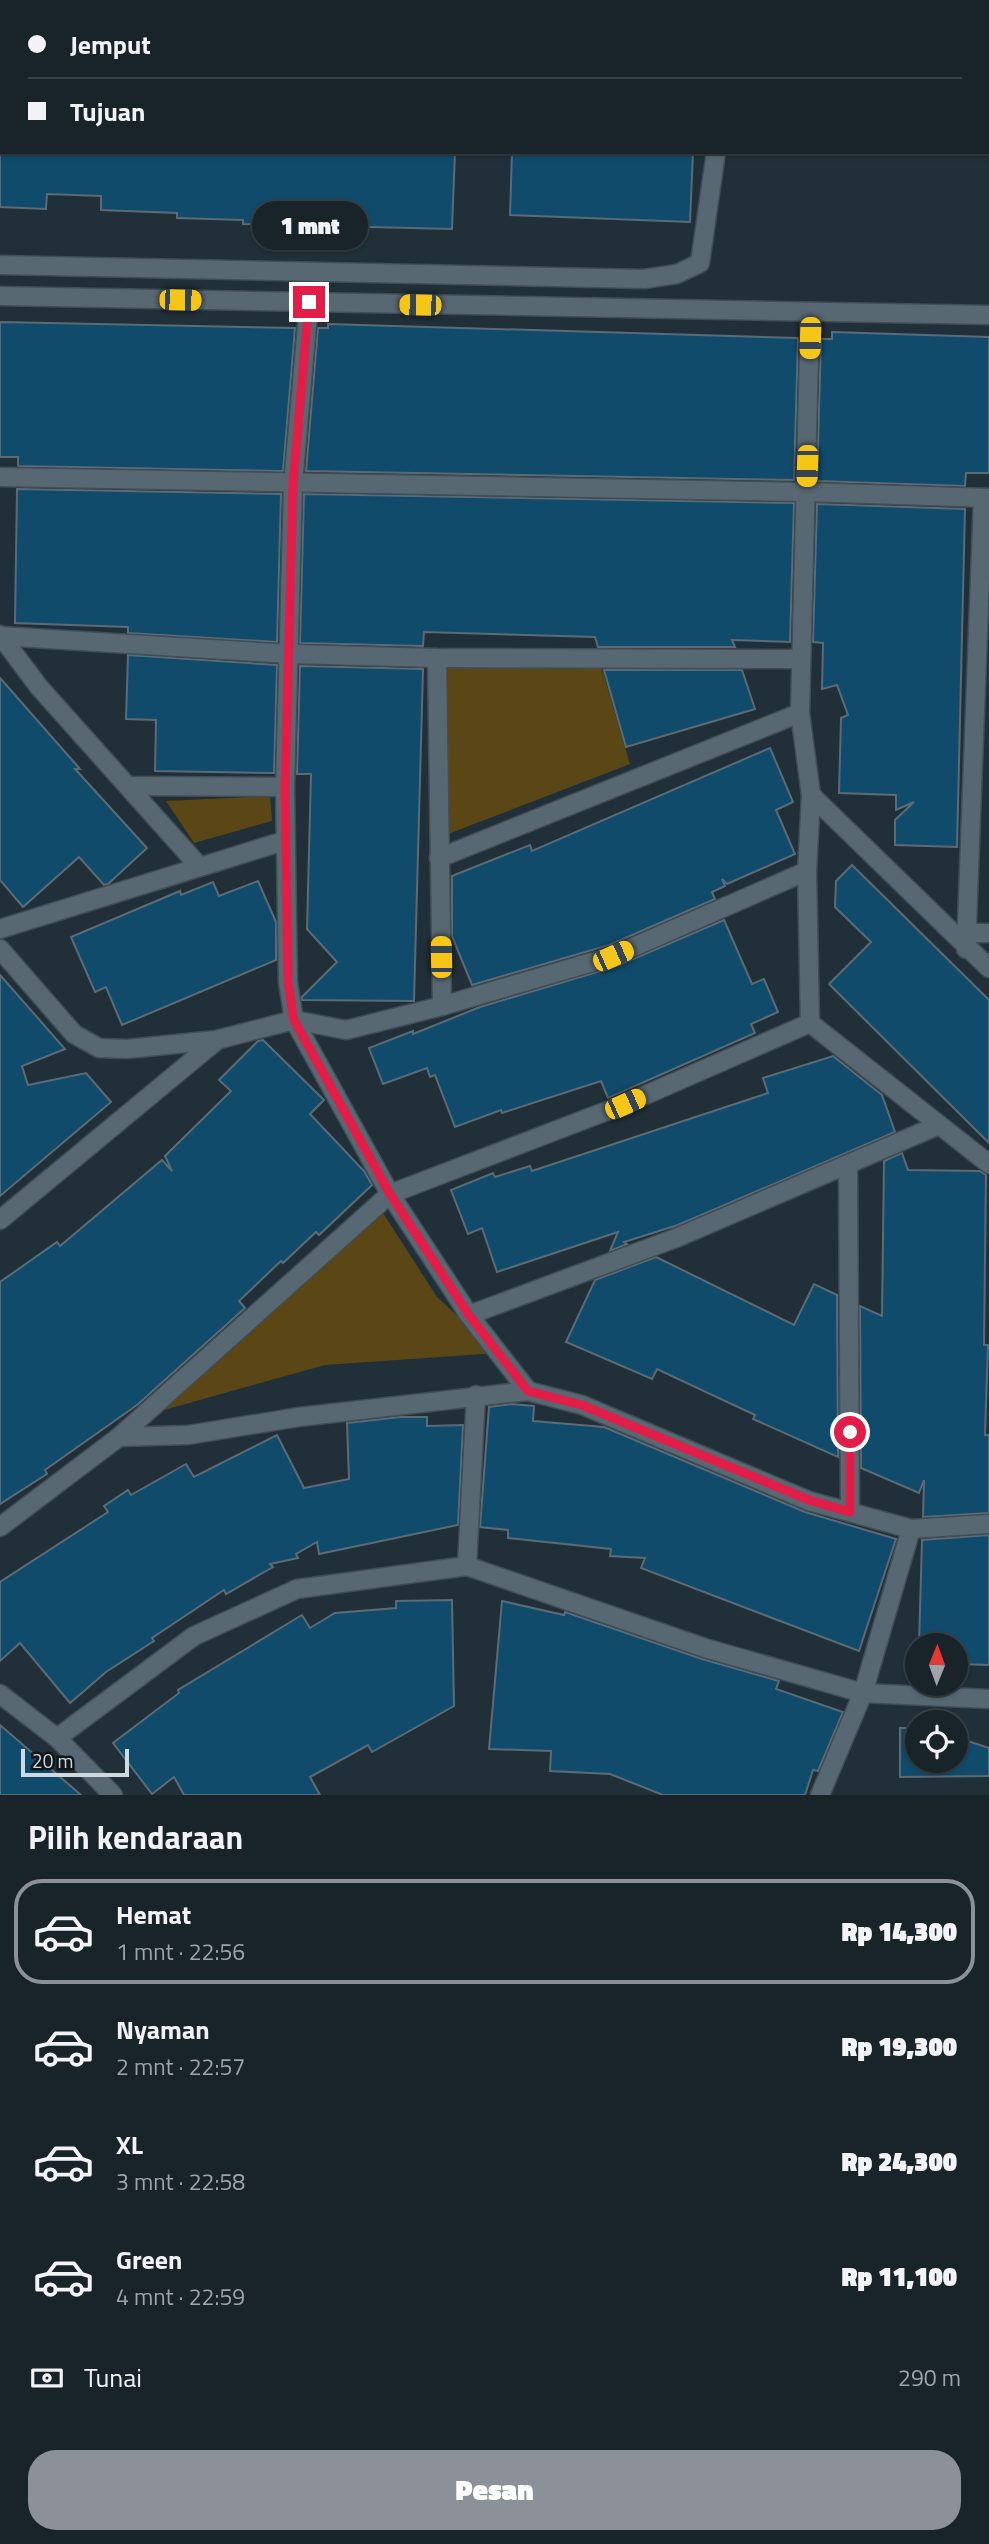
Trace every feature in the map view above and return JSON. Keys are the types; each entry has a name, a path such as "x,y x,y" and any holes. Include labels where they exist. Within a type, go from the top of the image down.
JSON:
{"street":[{"path":"0,265 644,279 677,274 700,263 716,154"},
{"path":"0,296 989,315"},
{"path":"309,302 293,484 285,788 288,982 294,1020 390,1194 469,1315 528,1391"},
{"path":"810,312 800,713 811,795 807,871 810,1023"},
{"path":"0,477 806,492 986,498 967,941"},
{"path":"0,636 290,654 437,659 801,659"},
{"path":"0,636 40,687 198,865"},
{"path":"437,659 442,1006"},
{"path":"439,858 800,713"},
{"path":"129,786 285,788"},
{"path":"811,795 967,941 989,968"},
{"path":"0,929 198,865 284,841"},
{"path":"0,948 74,1034 99,1048 127,1049 216,1040 294,1020 346,1030 442,1006 613,956 807,871"},
{"path":"967,941 989,933"},
{"path":"810,1023 989,1164"},
{"path":"0,1527 119,1437 390,1194 625,1104 810,1023"},
{"path":"0,1220 216,1040"},
{"path":"469,1315 676,1238 939,1125"},
{"path":"848,1164 850,1512"},
{"path":"119,1437 188,1435 299,1417 528,1391 582,1405 809,1500 850,1512 911,1529 989,1524"},
{"path":"467,1566 476,1395"},
{"path":"820,1795 863,1693 911,1529"},
{"path":"57,1738 194,1636 297,1589 467,1566 705,1648 863,1693 989,1699"},
{"path":"0,1694 57,1738 113,1795"}],"shaded area":[{"path":"442,667 602,669 630,764 448,834"},
{"path":"270,796 272,821 194,843 166,801"},
{"path":"376,1202 437,1297 498,1353 325,1365 157,1412"}],"building":[{"path":"0,154 455,154 452,229 243,224 243,220 177,218 177,213 101,210 101,196 47,194 46,209 0,207"},
{"path":"512,154 693,154 690,222 510,215"},
{"path":"0,322 295,328 283,471 18,466 18,457 0,457"},
{"path":"328,324 798,338 794,480 306,471 318,328 328,328"},
{"path":"832,332 989,337 989,473 966,473 965,486 817,481 821,339 832,339"},
{"path":"17,489 281,494 277,642 128,633 128,627 15,623"},
{"path":"304,494 794,503 790,642 732,640 735,647 598,647 595,637 424,632 423,646 300,643"},
{"path":"817,504 965,509 957,847 895,845 895,820 914,802 896,810 896,795 839,793 841,718 848,715 837,685 822,689 823,643 813,642"},
{"path":"128,655 277,665 274,773 155,771 156,720 126,719"},
{"path":"300,666 423,669 414,1001 302,1000 337,962 307,929 311,774 297,774"},
{"path":"604,670 742,670 755,709 626,747"},
{"path":"0,678 80,769 75,769 147,848 108,884 104,885 79,857 23,907 0,880"},
{"path":"770,748 793,802 776,810 795,854 727,884 722,879 725,886 712,892 715,899 609,945 472,985 452,936 452,876 530,845 532,851"},
{"path":"852,865 989,1000 989,1143 829,984 871,942 835,907 836,881"},
{"path":"258,881 276,922 276,960 122,1025 106,987 95,992 71,937 180,891 181,895 213,882 219,896"},
{"path":"724,920 752,984 764,979 778,1012 751,1024 755,1033 608,1098 601,1081 502,1113 501,1110 455,1127 435,1075 430,1077 427,1068 383,1084 369,1048 413,1031 413,1034 480,1007 617,966"},
{"path":"0,975 65,1049 22,1066 28,1085 86,1073 111,1102 0,1196"},
{"path":"263,1040 324,1100 310,1114 364,1171 372,1185 319,1235 316,1232 283,1263 281,1261 239,1301 245,1308 137,1405 45,1470 47,1474 0,1504 0,1282 57,1242 60,1246 162,1160 172,1171 165,1156 231,1091 219,1080 258,1041"},
{"path":"833,1056 882,1095 895,1132 678,1225 624,1242 627,1244 610,1251 618,1232 497,1272 482,1228 468,1234 451,1190 493,1173 495,1177 530,1166 532,1171 768,1093 763,1078"},
{"path":"902,1153 908,1170 980,1171 986,1175 984,1345 988,1345 985,1435 989,1435 989,1513 923,1517 924,1480 919,1493 861,1468 860,1306 882,1316 884,1161"},
{"path":"656,1257 794,1325 814,1284 837,1295 838,1457 753,1419 755,1415 657,1369 652,1379 566,1342 595,1280"},
{"path":"511,1404 534,1406 533,1421 604,1427 805,1512 896,1539 859,1651 641,1568 645,1558 610,1556 611,1549 508,1538 508,1530 480,1527 489,1407"},
{"path":"427,1417 427,1426 463,1425 458,1525 319,1554 317,1542 296,1554 298,1558 270,1564 273,1567 226,1594 224,1590 152,1638 154,1641 106,1672 70,1703 20,1643 0,1661 0,1582 108,1512 104,1506 128,1490 131,1495 186,1464 194,1477 277,1435 304,1488 349,1479 347,1423"},
{"path":"989,1535 989,1665 968,1664 968,1633 919,1633 922,1540"},
{"path":"452,1600 454,1706 372,1752 368,1745 310,1777 320,1795 184,1795 174,1777 152,1794 113,1743 179,1693 178,1690 302,1615 310,1628 335,1613 396,1608 396,1601"},
{"path":"502,1601 564,1615 565,1612 702,1659 779,1681 776,1689 843,1712 818,1771 813,1770 805,1795 663,1795 610,1774 550,1771 551,1751 489,1749"},
{"path":"0,1725 81,1795 0,1795"},
{"path":"900,1728 905,1728 905,1773 968,1773 968,1741 989,1748 989,1776 900,1777"}],"route":[{"path":"309,302 307,356 293,484 285,788 288,982 294,1020 390,1194 469,1315 528,1391 582,1405 809,1500 850,1512 850,1432"}]}
